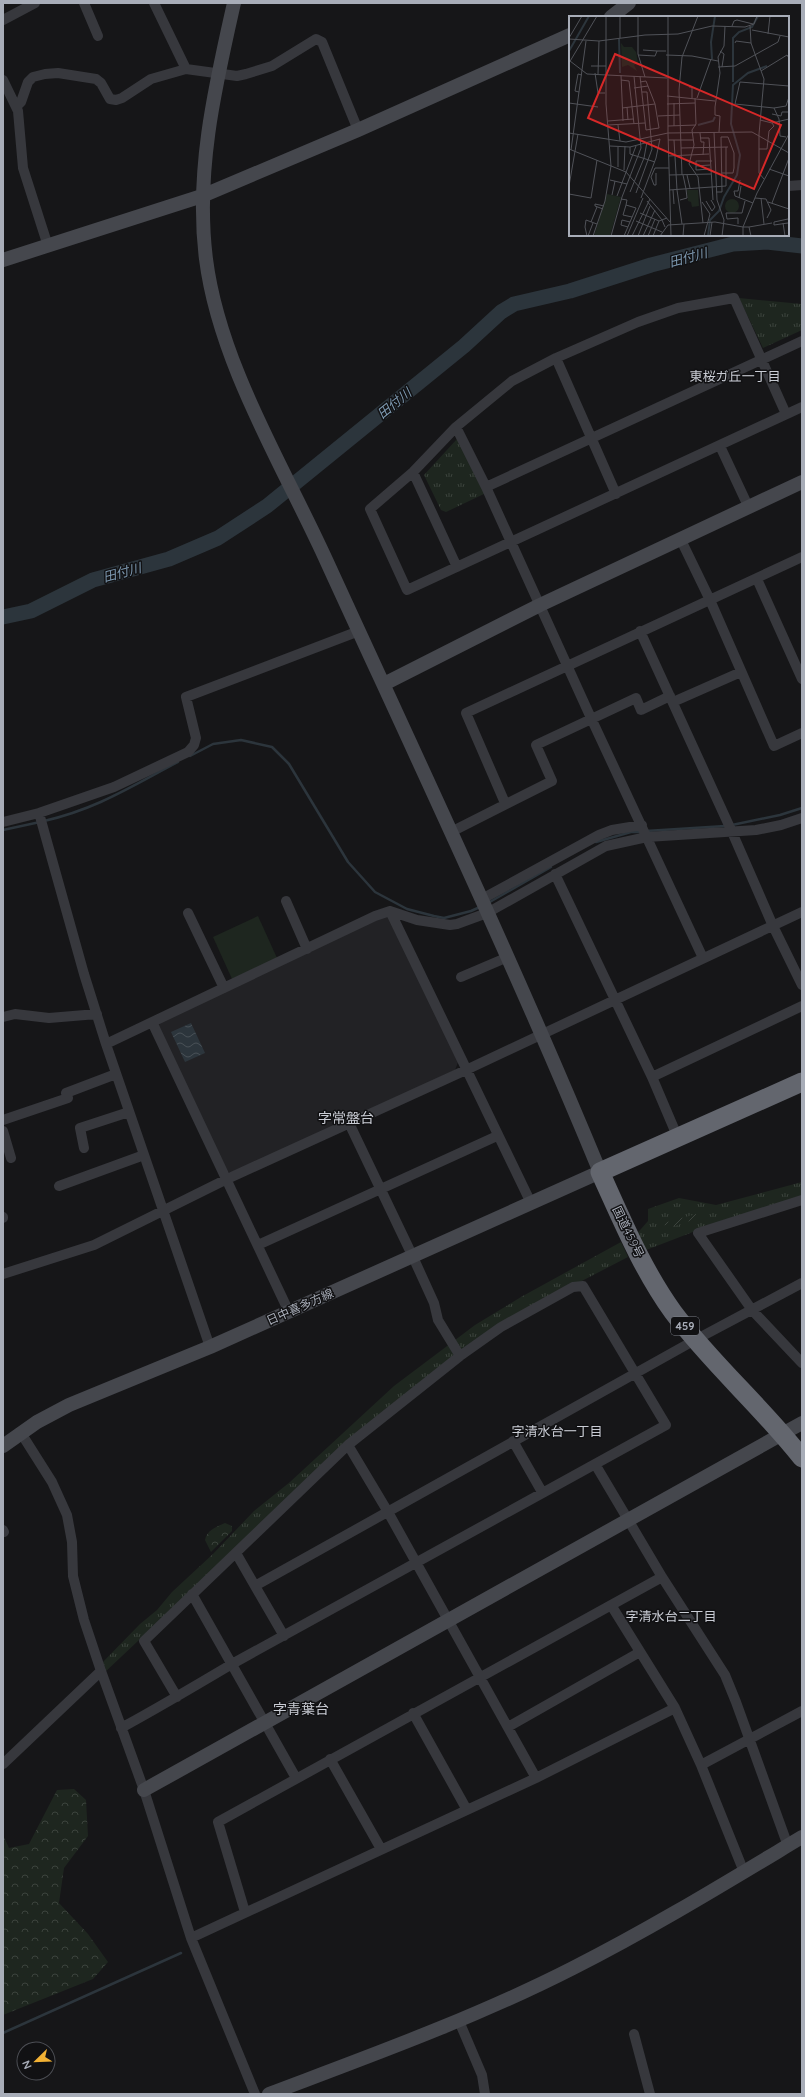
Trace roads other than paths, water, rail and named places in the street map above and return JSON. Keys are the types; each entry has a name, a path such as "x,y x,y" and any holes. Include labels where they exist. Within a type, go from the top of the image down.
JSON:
{"highway":[{"path":"600,1172 802,1082"},
{"name":"国道459号","path":"600,1172 634,1246 653,1280 673,1311 696,1340 802,1458"}],"street":[{"path":"3,20 35,3"},
{"path":"84,3 98,36"},
{"path":"154,3 186,69"},
{"path":"234,3 218,72 206,145 202,196 206,260 219,320 242,383 384,684 487,913 543,1033 600,1172"},
{"path":"611,16 629,3"},
{"path":"3,260 202,196 358,130 569,35"},
{"path":"17,106 21,102 28,82 40,75 58,73 96,79 110,99 116,100 122,98 151,79 186,69 218,72 237,76 263,69 272,66 311,42 320,40 358,130"},
{"path":"3,80 17,106 23,168 48,246"},
{"path":"789,186 802,185"},
{"path":"786,414 734,298 678,308 638,322 556,358 512,381 456,427 412,472 370,509 407,590 802,407"},
{"path":"486,487 802,341"},
{"path":"556,358 616,494"},
{"path":"456,427 486,487 591,718 703,958"},
{"path":"720,446 749,508"},
{"path":"412,472 457,567"},
{"path":"384,684 540,605 802,482"},
{"path":"680,538 710,600 774,746 802,733"},
{"path":"505,803 466,713 640,631 801,561"},
{"path":"757,579 802,679"},
{"path":"3,822 39,813 114,787 188,752 194,745 196,738 186,697 359,631"},
{"path":"640,631 732,832 773,926 802,985"},
{"path":"451,832 505,803 552,781 536,745 636,698 642,710 741,672"},
{"path":"39,813 84,974 106,1044 210,1348"},
{"path":"106,1044 375,916 390,911 417,920 450,926 487,913 531,890 598,849 619,842 647,837 732,832 781,825 802,818"},
{"path":"482,899 599,835 612,830 642,825"},
{"path":"556,874 652,1077 678,1138"},
{"path":"286,901 307,949"},
{"path":"390,911 497,1136 531,1203"},
{"path":"3,1274 94,1245 164,1212 225,1180 466,1070 802,912"},
{"path":"188,913 224,988"},
{"path":"461,977 508,957"},
{"path":"652,1077 802,1006"},
{"path":"3,1017 15,1014 49,1018 97,1014"},
{"path":"152,1022 225,1180 289,1312"},
{"path":"3,1120 68,1098 66,1093 116,1074"},
{"path":"84,1148 80,1128 129,1112"},
{"path":"350,1123 434,1303 438,1320 460,1356"},
{"path":"3,1131 11,1158"},
{"path":"258,1246 497,1136"},
{"path":"59,1186 144,1155"},
{"name":"日中喜多方線","path":"3,1446 37,1422 68,1405 210,1348 600,1172"},
{"path":"802,1200 698,1232 752,1310 798,1352 802,1363"},
{"path":"255,1586 513,1441 696,1340 802,1284"},
{"path":"121,1728 177,1697 232,1664 417,1564 542,1492 666,1425 582,1286 573,1287 501,1327 460,1356 348,1445 144,1641 177,1697"},
{"path":"144,1790 802,1423"},
{"path":"21,1433 52,1482 67,1515 71,1535 73,1576 84,1620 144,1790 191,1938 256,2094"},
{"path":"513,1441 542,1492"},
{"path":"348,1445 449,1620 536,1778"},
{"path":"595,1464 662,1577 724,1675 750,1740 788,1846"},
{"path":"236,1553 284,1636"},
{"path":"245,1912 218,1822 413,1713 662,1577"},
{"path":"192,1594 296,1778"},
{"path":"611,1605 675,1708 701,1765 744,1872"},
{"path":"508,1727 640,1652"},
{"path":"3,1764 101,1671"},
{"path":"191,1938 536,1778 675,1708"},
{"path":"701,1765 802,1711"},
{"path":"413,1713 467,1810"},
{"path":"330,1759 381,1849"},
{"path":"269,2094 459,2021 573,1968 668,1916 802,1837"},
{"path":"459,2021 482,2075 485,2094"},
{"path":"634,2034 650,2094"}],"water":[{"path":"191,1023 205,1053 185,1062 171,1032"}],"waterway":[{"name":"田付川","path":"3,617 31,611 93,580 169,559 218,538 267,506 464,346 501,312 514,304 570,291 651,265 733,244 767,242 802,246"},
{"path":"190,756 213,744 241,740 272,747 289,764 348,862 375,892 407,909 444,918 480,907"},
{"path":"44,821 81,810 114,796 178,762"},
{"path":"732,825 780,815 802,808"},
{"path":"3,830 40,822"},
{"path":"646,831 725,826"},
{"path":"596,842 631,832 641,832"},
{"path":"488,903 551,867"},
{"path":"3,2033 181,1953"}],"district":[{"name":"東桜ガ丘一丁目","path":"735,376"},
{"name":"字常盤台","path":"346,1118"},
{"name":"字清水台一丁目","path":"557,1431"},
{"name":"字清水台二丁目","path":"671,1616"},
{"name":"字青葉台","path":"301,1709"}]}
